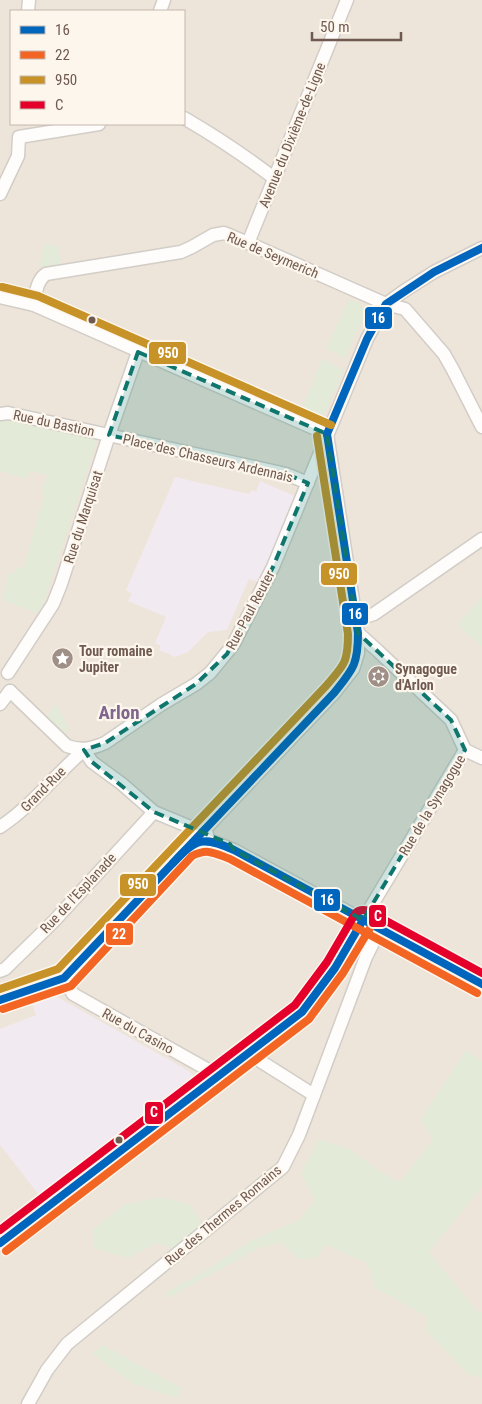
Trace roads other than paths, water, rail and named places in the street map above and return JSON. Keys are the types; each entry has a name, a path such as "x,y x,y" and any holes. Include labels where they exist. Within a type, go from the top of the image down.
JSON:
{"main road":[{"path":"0,1243 302,1012 323,986 363,920 482,984"}],"street":[{"name":"Avenue du Dixième-de-Ligne","path":"248,242 347,0"},
{"path":"185,119 242,154 274,178"},
{"path":"0,194 18,156 19,137 93,125"},
{"name":"Rue de Seymerich","path":"34,305 39,282 41,277 46,274 181,252 192,248 213,235 224,233 386,304 405,309 444,354 482,427"},
{"path":"386,304 404,290 434,272 482,248"},
{"path":"0,297 34,305 327,434 358,633 358,653 352,669 334,693 64,978 0,1000"},
{"name":"Rue Paul Reuter","path":"84,750 95,748 105,743 162,704 196,684 210,673 227,654 273,567 367,339 386,304"},
{"name":"Rue du Marquisat","path":"4,674 53,604 62,584 108,435 138,352"},
{"name":"Rue du Bastion","path":"0,414 8,413 108,435"},
{"name":"Place des Chasseurs Ardennais","path":"108,435 286,474 308,483"},
{"path":"355,618 374,614 482,539"},
{"name":"Rue de la Synagogue","path":"358,633 451,720 464,750 363,920"},
{"path":"4,674 10,691 37,718 68,746 84,750 92,762 122,784 154,812 230,844 234,850"},
{"path":"0,704 10,691"},
{"name":"Grand-Rue","path":"0,827 11,820 40,794 84,750"},
{"path":"464,750 482,758"},
{"name":"Rue de l'Esplanade","path":"0,971 54,920 154,812"},
{"path":"186,848 200,841 211,841 234,850 363,920"},
{"name":"Rue des Thermes Romains","path":"28,1404 46,1370 67,1344 283,1166 297,1139 366,957 380,929"},
{"path":"348,947 359,947 364,950 366,957"},
{"name":"Rue du Casino","path":"64,978 72,994 218,1076"},
{"path":"248,1054 314,1095"}],"place":[{"name":"Tour romaine Jupiter","path":"63,659"},
{"name":"Synagogue d'Arlon","path":"379,677"}],"district":[{"name":"Arlon","path":"119,712"}]}
